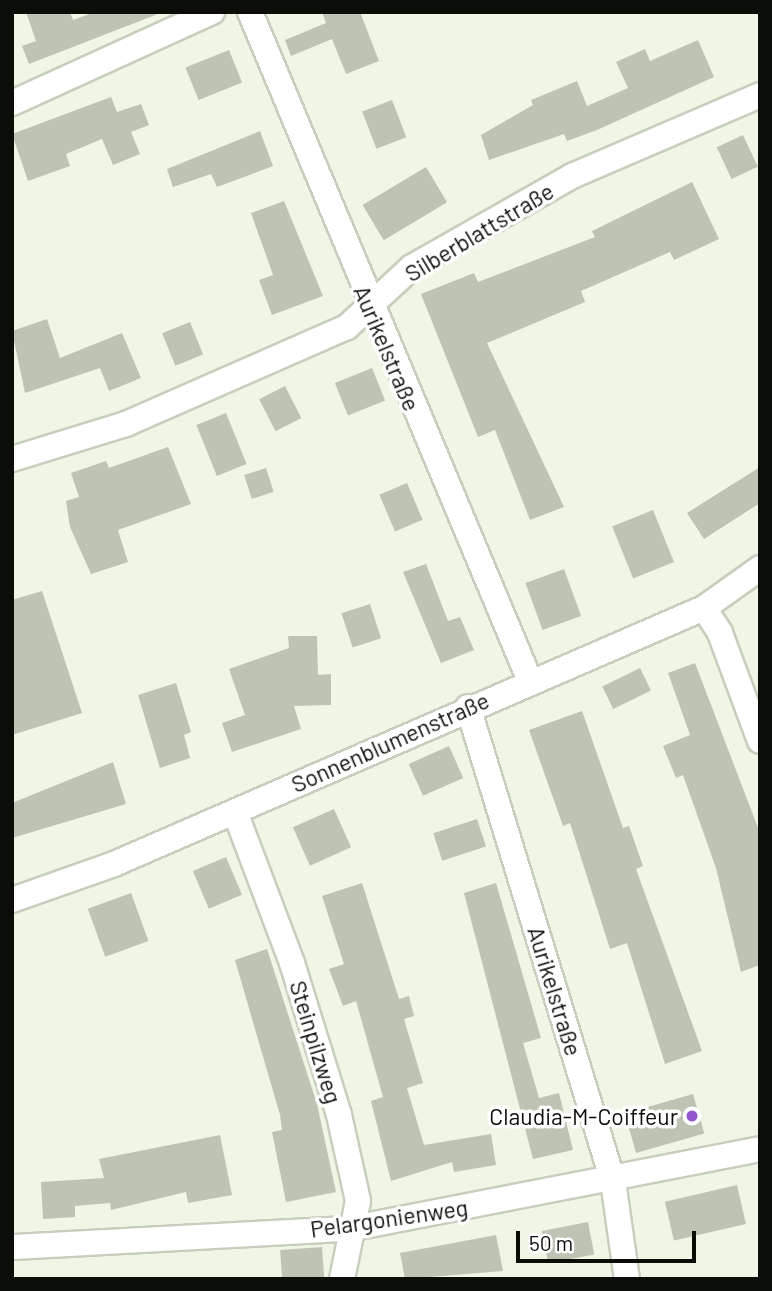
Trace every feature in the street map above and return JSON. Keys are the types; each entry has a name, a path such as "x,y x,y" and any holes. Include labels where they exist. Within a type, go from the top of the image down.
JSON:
{"street":[{"path":"12,103 212,12"},
{"name":"Aurikelstraße","path":"250,12 369,306 530,681"},
{"name":"Silberblattstraße","path":"12,459 126,424 347,327 412,267 572,176 760,95"},
{"name":"Sonnenblumenstraße","path":"12,900 235,812 468,707 704,607 760,568"},
{"path":"704,607 720,633 760,741"},
{"name":"Aurikelstraße","path":"468,707 613,1181 627,1279"},
{"name":"Steinpilzweg","path":"235,812 292,963 339,1115 358,1201 349,1228 342,1279"},
{"name":"Pelargonienweg","path":"12,1247 349,1228 613,1181 760,1149"}],"building":[{"path":"26,12 70,12 73,20 95,12 158,14 29,64 22,46 36,41"},
{"path":"322,12 360,12 379,61 346,74 332,39 291,56 285,40 326,23"},
{"path":"698,40 714,77 597,130 567,141 564,134 489,160 481,135 533,105 531,100 577,81 587,106 628,88 616,62 645,49 650,61"},
{"path":"229,50 242,82 199,100 185,68"},
{"path":"111,97 117,112 141,104 149,125 131,132 140,154 113,165 102,139 66,154 70,166 28,181 12,134"},
{"path":"392,100 406,137 376,149 362,111"},
{"path":"260,131 273,166 217,187 211,174 173,187 167,169"},
{"path":"743,135 758,167 732,179 717,147"},
{"path":"426,167 447,202 384,240 363,205"},
{"path":"692,182 719,239 674,260 670,252 581,291 585,302 487,343 564,507 530,520 495,430 478,437 421,294 474,273 478,282 595,237 592,231"},
{"path":"284,201 323,296 272,315 259,280 273,275 251,213"},
{"path":"47,319 60,358 122,333 141,378 109,391 100,368 25,393 12,331"},
{"path":"190,322 203,354 175,366 162,333"},
{"path":"372,368 385,400 348,415 335,383"},
{"path":"285,386 301,418 276,431 259,399"},
{"path":"226,413 247,464 217,476 196,425"},
{"path":"168,447 191,504 118,530 128,562 91,574 70,527 66,501 79,497 71,473 106,461 109,468"},
{"path":"760,467 760,503 704,539 687,513"},
{"path":"266,468 274,492 252,499 244,475"},
{"path":"407,483 423,520 395,532 379,495"},
{"path":"653,510 674,562 633,578 612,526"},
{"path":"426,564 448,621 460,617 474,650 441,663 403,572"},
{"path":"564,569 581,616 543,630 525,583"},
{"path":"42,591 82,713 12,735 12,600"},
{"path":"370,604 381,638 353,648 341,613"},
{"path":"288,636 317,636 318,675 331,674 331,705 294,706 301,729 232,752 222,723 245,715 229,669 289,648"},
{"path":"695,663 760,833 760,965 741,972 716,868 683,775 676,778 663,746 690,735 668,673"},
{"path":"640,668 651,690 613,709 602,686"},
{"path":"176,683 191,732 184,735 190,758 160,768 138,695"},
{"path":"582,711 623,828 629,826 643,866 636,869 702,1051 665,1064 627,943 610,949 570,823 563,826 529,730"},
{"path":"449,746 463,778 423,796 409,764"},
{"path":"113,762 126,804 12,838 12,803"},
{"path":"334,809 351,847 310,866 293,827"},
{"path":"477,819 486,847 442,861 433,833"},
{"path":"226,857 242,895 209,909 193,871"},
{"path":"362,883 399,999 409,996 414,1016 404,1019 423,1083 407,1088 424,1145 491,1134 496,1165 454,1172 452,1162 391,1181 371,1101 383,1097 356,1001 343,1006 329,969 344,964 322,896"},
{"path":"496,883 541,1038 523,1043 539,1098 559,1093 573,1150 533,1159 464,893"},
{"path":"131,893 148,941 105,957 88,909"},
{"path":"267,949 317,1104 336,1192 286,1202 272,1132 282,1130 280,1115 235,960"},
{"path":"693,1094 704,1133 636,1153 625,1114"},
{"path":"220,1135 232,1195 188,1203 186,1192 111,1210 110,1203 75,1206 75,1217 43,1219 41,1182 104,1178 99,1159"},
{"path":"737,1185 746,1224 674,1241 665,1202"},
{"path":"588,1222 594,1254 548,1263 542,1231"},
{"path":"496,1235 503,1271 405,1279 400,1253"},
{"path":"322,1247 324,1279 282,1279 280,1250"}],"place":[{"name":"Claudia-M-Coiffeur","path":"692,1116"}]}
